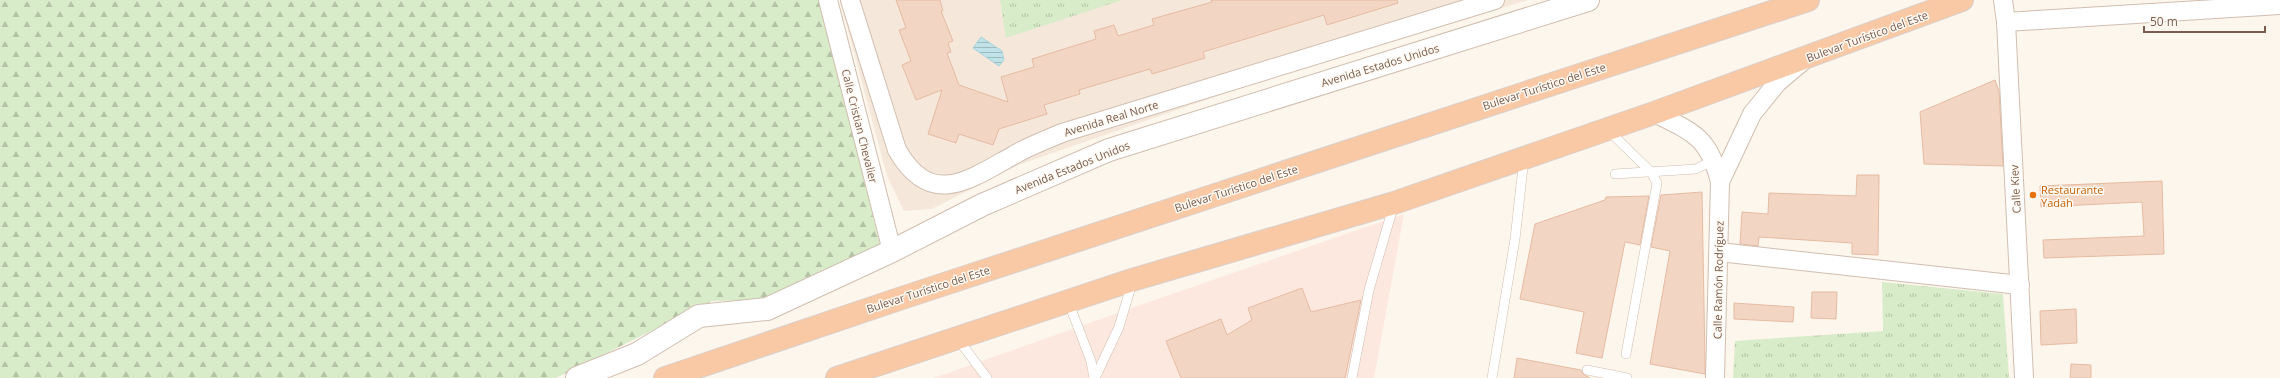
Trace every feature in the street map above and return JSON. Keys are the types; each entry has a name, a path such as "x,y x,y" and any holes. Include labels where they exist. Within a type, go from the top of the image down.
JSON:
{"highway":[{"name":"Bulevar Turístico del Este","path":"665,378 899,298 1808,0"},
{"name":"Bulevar Turístico del Este","path":"837,378 1132,280 1394,203 1524,157 1607,130 1808,58 1962,0"}],"street":[{"name":"Calle Cristian Chevalier","path":"828,0 892,251"},
{"name":"Avenida Real Norte","path":"850,0 897,150 905,165 918,176 933,183 950,185 966,182 1017,153 1062,133 1495,0"},
{"name":"Avenida Estados Unidos","path":"577,378 637,354 699,316 767,309 892,251 982,204 1109,150 1588,0"},
{"name":"Calle Kiev","path":"2003,0 2006,22 2024,378"},
{"path":"2006,22 2280,5"},
{"path":"1720,182 1752,114 1777,83 1808,58"},
{"path":"1654,113 1684,127 1702,141 1714,160 1720,182"},
{"name":"Calle Ramón Rodríguez","path":"1715,378 1720,182"},
{"path":"1719,252 2020,285"}],"lane":[{"path":"1607,130 1651,172 1657,183 1656,199 1626,354"},
{"path":"1492,378 1515,239 1524,157"},
{"path":"1615,174 1696,168 1714,160"},
{"path":"1352,378 1369,290 1394,203"},
{"path":"1094,378 1119,327 1132,280"},
{"path":"1068,302 1091,361 1094,378"},
{"path":"958,338 987,378"},
{"path":"1587,370 1627,378"}],"shaded area":[{"path":"840,0 1528,0 1258,82 1018,165 932,209 904,211 887,176"},
{"path":"1404,214 1374,378 934,378 1146,303"}],"green space":[{"path":"0,0 820,0 881,249 762,300 712,301 556,378 0,378"},
{"path":"1000,0 1122,0 1006,38"},
{"path":"1882,282 2003,294 2009,378 1733,378 1735,341 1883,331"}],"water":[{"path":"981,37 1002,51 1004,60 999,66 973,48"}],"building":[{"path":"896,0 940,0 943,11 941,11 953,41 948,43 951,52 947,53 959,85 1008,102 1001,77 1034,67 1032,59 1096,39 1094,31 1114,25 1118,36 1154,25 1152,19 1212,2 1211,0 1397,0 1398,3 1327,25 1324,15 1203,52 1205,58 1152,74 1150,69 1079,90 1080,94 1044,105 1047,114 999,129 993,145 959,134 956,143 928,134 942,90 916,100 902,65 911,61 899,30 906,28"},
{"path":"1995,80 1999,91 2003,166 1924,164 1920,112"},
{"path":"1857,175 1879,175 1878,255 1852,254 1852,243 1759,237 1758,246 1740,244 1742,212 1768,214 1769,193 1856,196"},
{"path":"2162,181 2164,254 2044,258 2043,240 2144,236 2142,202 2041,207 2040,186"},
{"path":"1702,192 1705,374 1650,364 1670,251 1651,247 1661,195"},
{"path":"1649,196 1640,245 1625,242 1602,358 1576,353 1584,312 1520,299 1535,224 1605,200 1606,197"},
{"path":"1302,288 1311,312 1361,300 1345,378 1181,378 1166,341 1221,319 1227,335 1252,320 1248,308"},
{"path":"1812,292 1837,292 1836,319 1811,318"},
{"path":"1734,303 1794,307 1793,322 1734,319"},
{"path":"2076,309 2077,343 2041,345 2040,311"},
{"path":"1517,358 1581,370 1583,374 1590,378 1514,378"},
{"path":"2071,364 2091,365 2091,378 2070,378"}],"place":[{"name":"Restaurante Yadah","path":"2033,195"}]}
